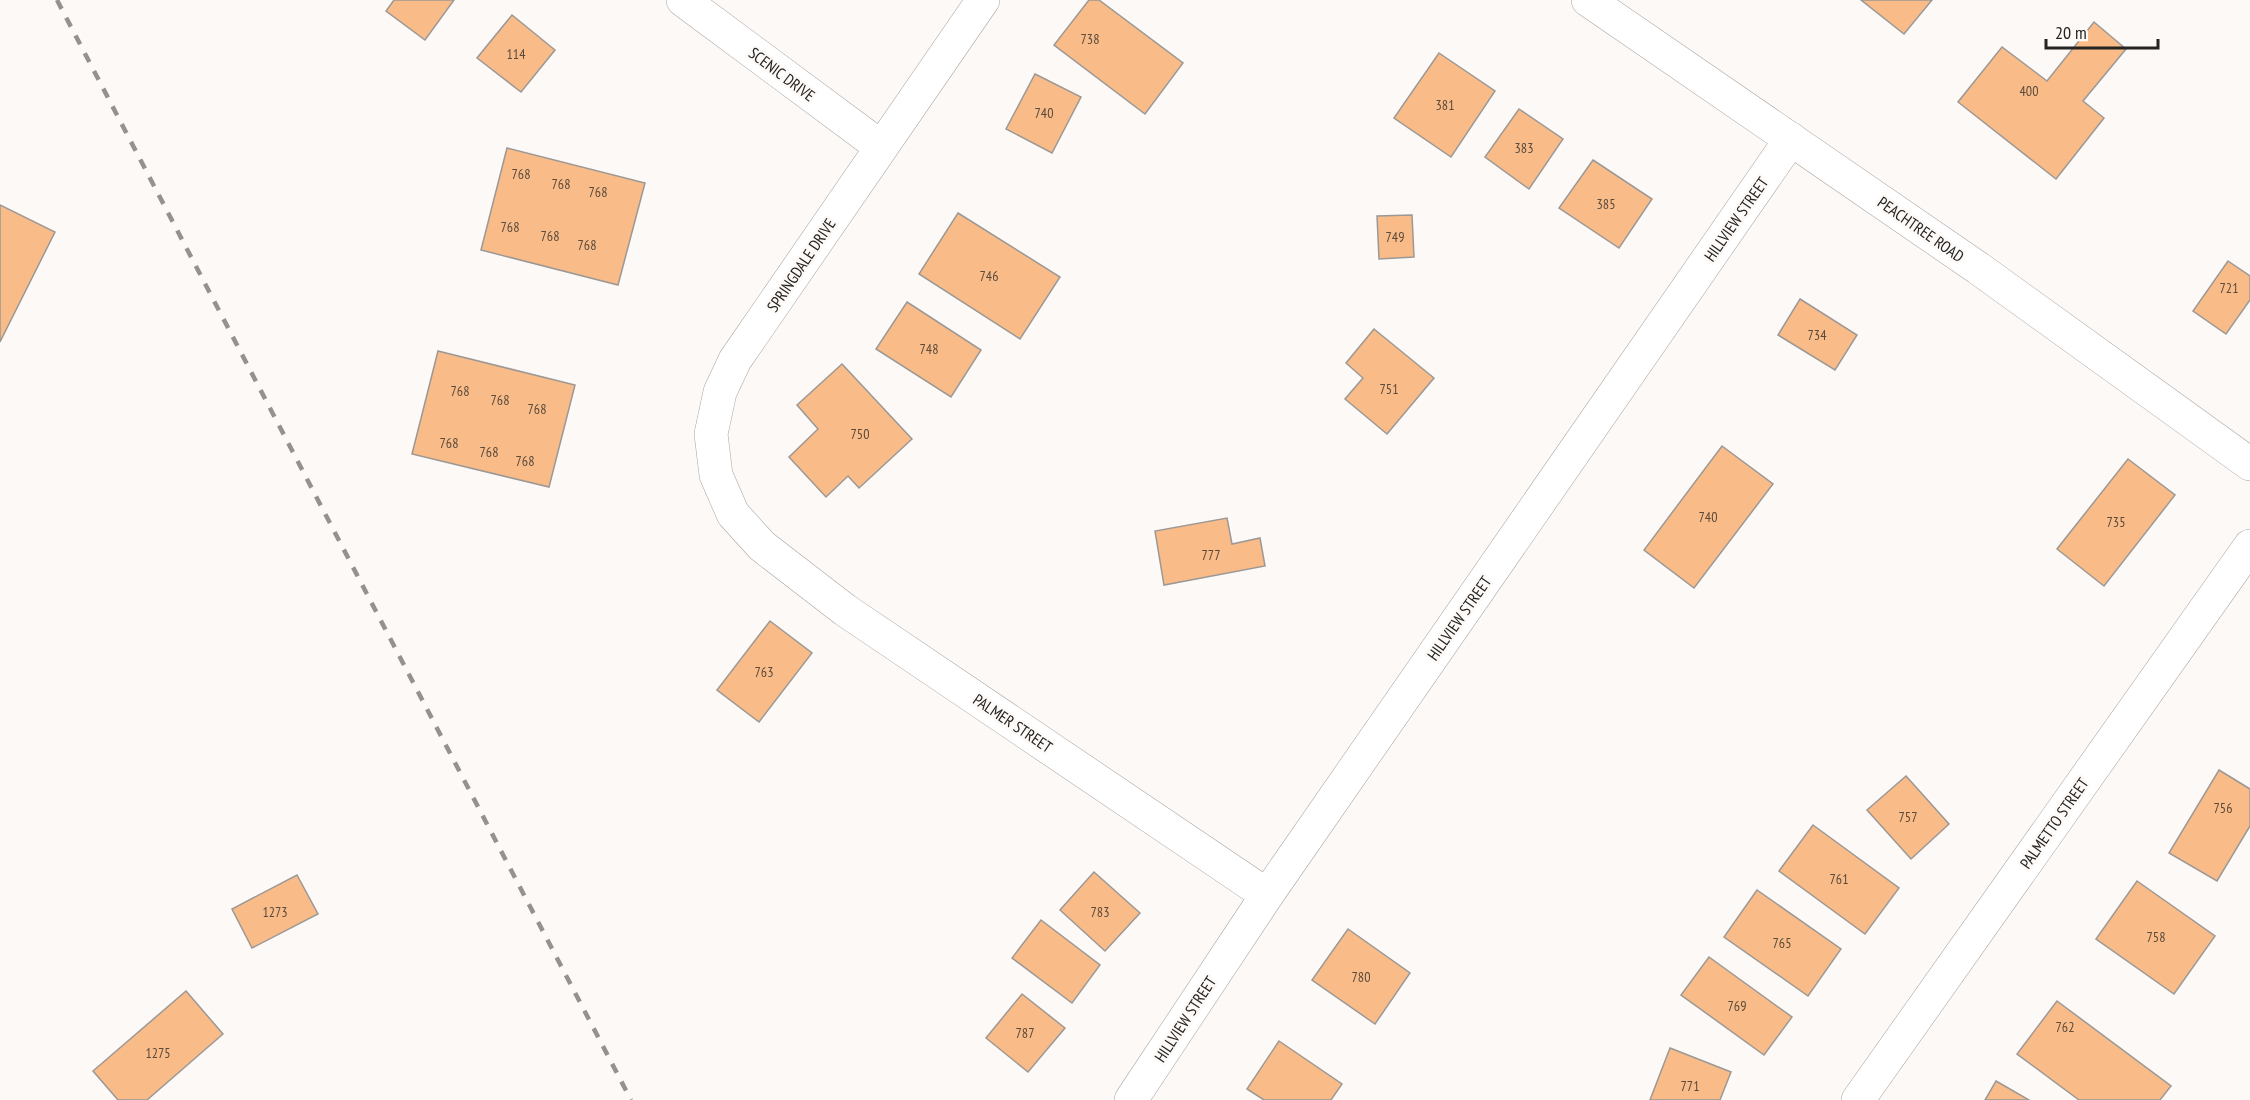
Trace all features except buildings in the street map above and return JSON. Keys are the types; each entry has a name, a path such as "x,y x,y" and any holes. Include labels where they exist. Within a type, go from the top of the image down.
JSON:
{"street":[{"name":"SCENIC DRIVE","path":"683,0 881,147"},
{"name":"SPRINGDALE DRIVE","path":"762,546 733,514 716,475 711,434 720,392 735,360 983,0"},
{"name":"PEACHTREE ROAD","path":"1588,0 1978,268 2250,464"},
{"name":"HILLVIEW STREET","path":"1131,1100 1267,895 1791,139"},
{"name":"PALMER STREET","path":"762,546 844,610 1267,895"},
{"name":"PALMETTO STREET","path":"1858,1100 2250,546"}],"railway":[{"path":"57,0 631,1100"}]}
